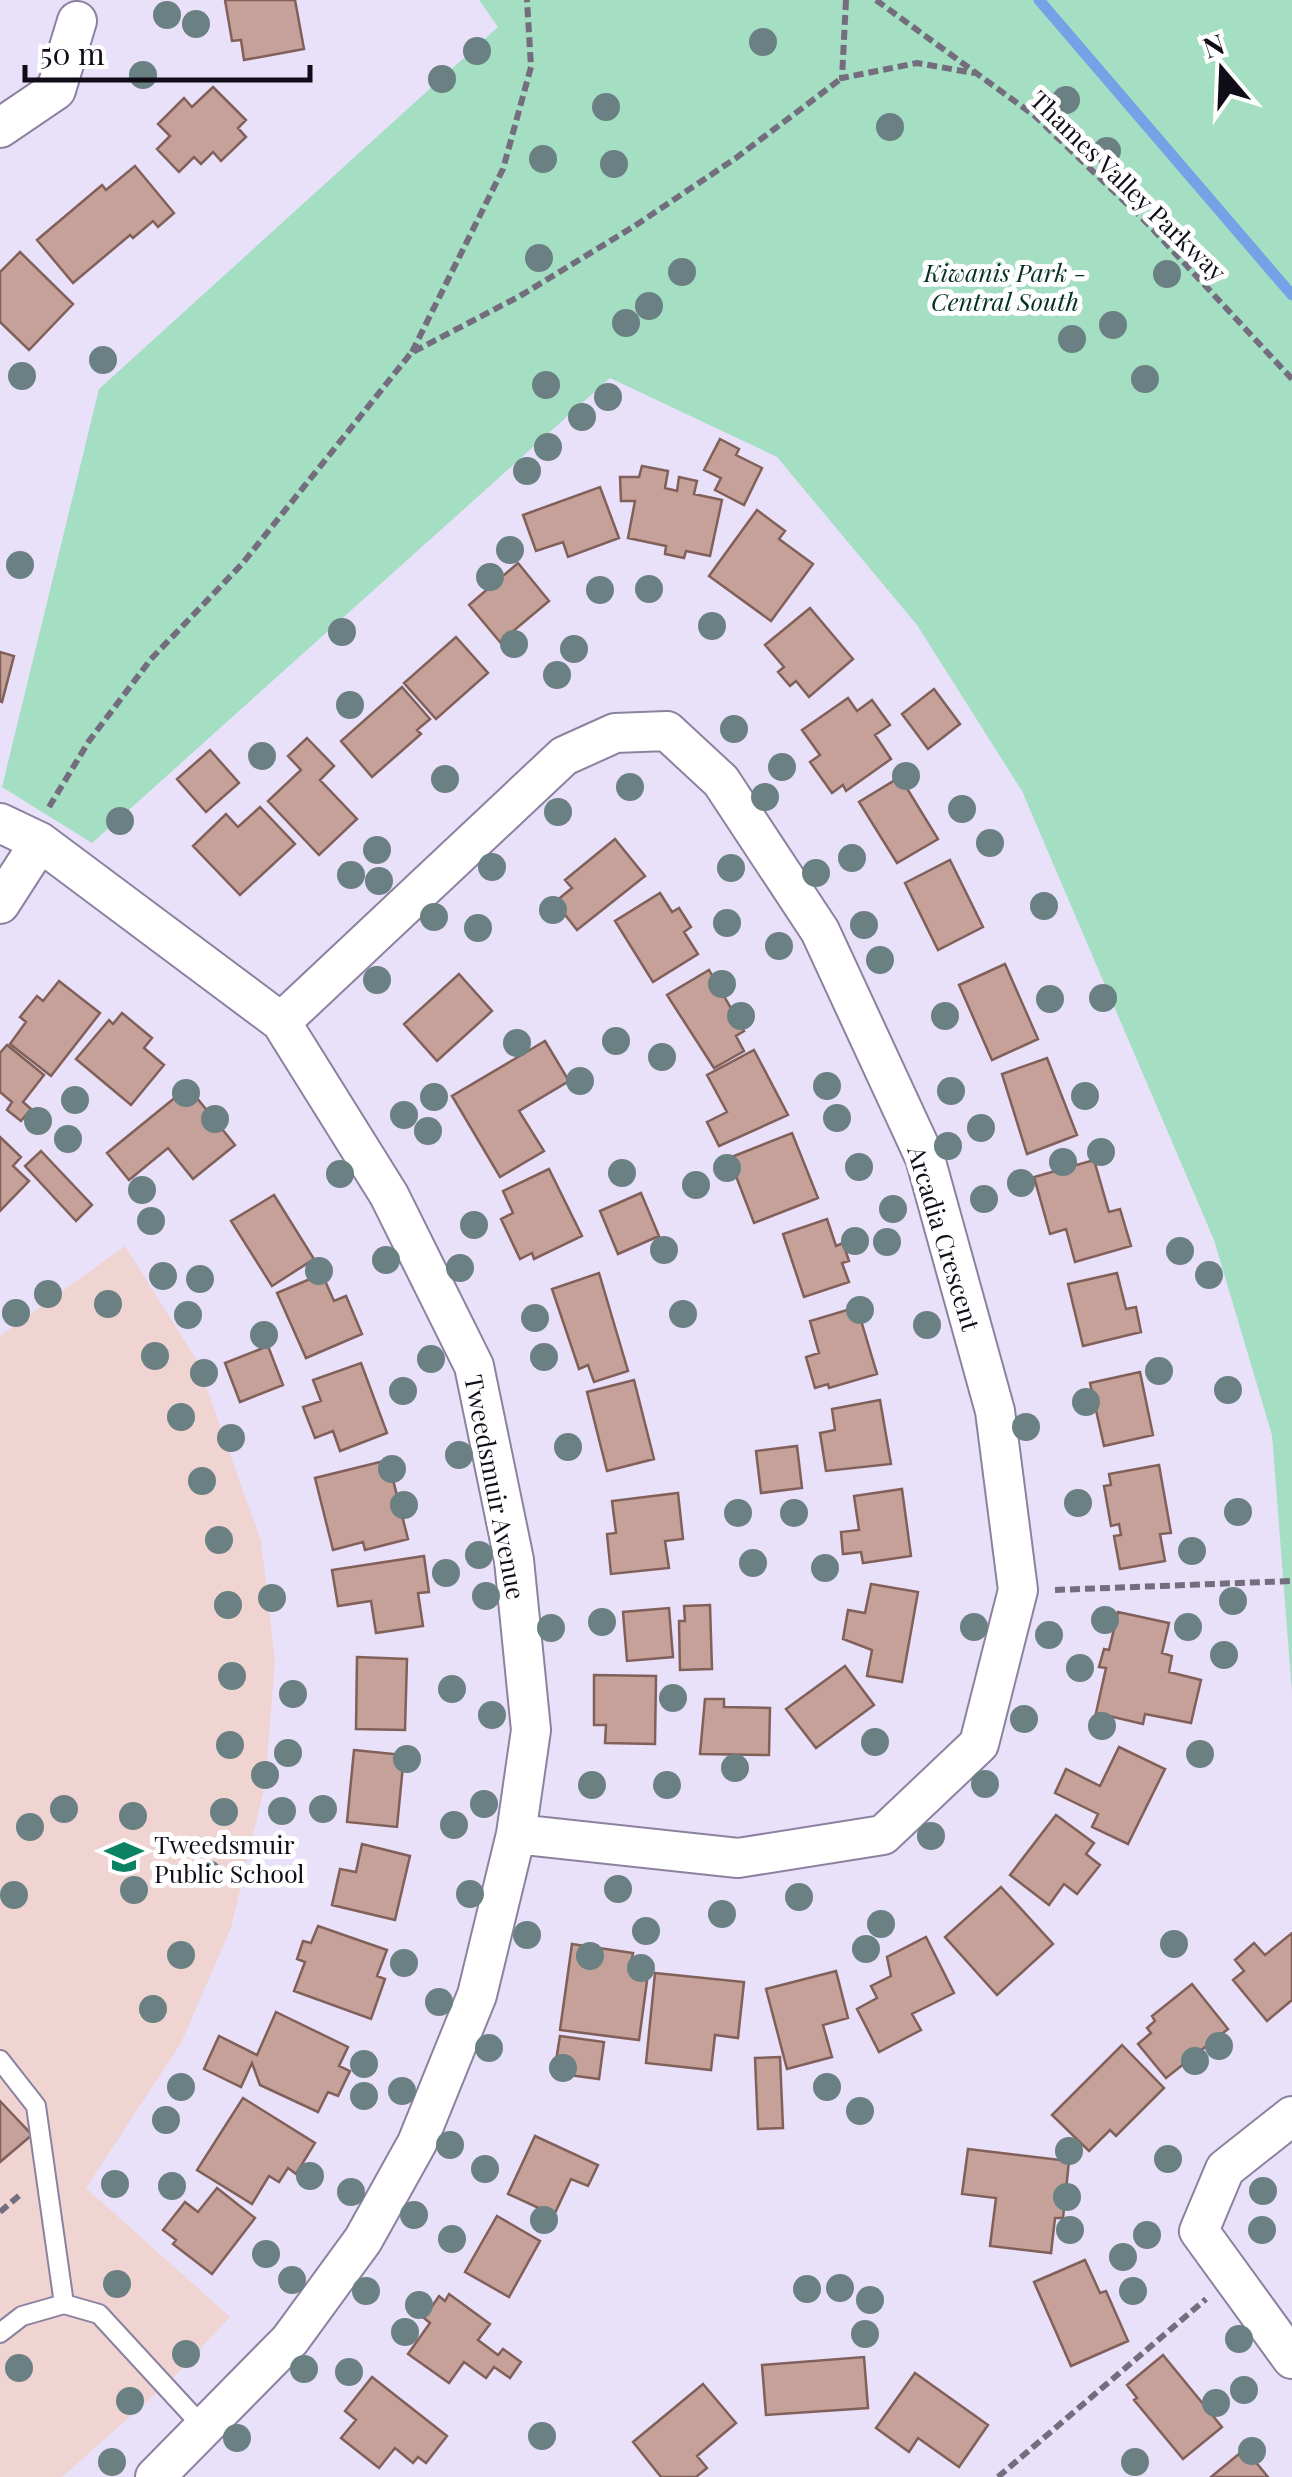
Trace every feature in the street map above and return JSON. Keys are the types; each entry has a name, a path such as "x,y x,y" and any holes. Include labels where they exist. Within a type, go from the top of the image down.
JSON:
{"street":[{"path":"0,128 56,90 77,21"},
{"name":"Arcadia Crescent","path":"281,1022 564,756 615,734 667,732 721,781 820,931 925,1158 995,1411 1018,1590 978,1744 883,1835 738,1858 516,1834"},
{"name":"Tweedsmuir Avenue","path":"0,822 40,842 281,1022 388,1195 474,1366 514,1560 530,1730 516,1834 477,1995 417,2142 363,2240 290,2340 155,2477"},
{"path":"0,904 40,842"},
{"path":"1292,2116 1225,2169 1199,2231 1292,2360"}],"lane":[{"path":"0,2060 36,2106 64,2304"},
{"path":"0,2333 22,2316 64,2304 99,2314 204,2428"}],"path":[{"path":"40,842 50,804 150,660 242,564 411,354 503,169 532,68 527,0"},
{"path":"842,78 846,0"},
{"name":"Thames Valley Parkway","path":"876,0 1035,116 1147,223 1292,379"},
{"path":"411,354 520,296 632,227 736,158 842,78 917,63 975,73"},
{"path":"1018,1590 1292,1581"},
{"path":"998,2477 1230,2278"}],"shaded area":[{"name":"Tweedsmuir Public School","path":"125,1246 196,1359 261,1541 275,1661 265,1785 231,1928 181,2043 86,2188 230,2317 170,2381 62,2477 0,2477 0,1336"}],"green space":[{"name":"Kiwanis Park - Central South","path":"479,0 1292,0 1292,1692 1272,1435 1214,1240 1022,791 917,625 777,457 610,378 92,843 2,787 99,389 498,27"}],"building":[{"path":"225,0 295,0 304,49 244,60 241,40 232,41"},
{"path":"213,87 246,120 238,128 246,137 221,161 213,152 201,164 194,157 179,172 157,149 170,136 158,124 184,98 192,107"},
{"path":"135,166 174,213 158,227 153,221 133,238 130,235 73,283 37,240 102,185 106,190"},
{"path":"20,252 73,304 29,350 0,322 0,272"},
{"path":"720,439 739,449 736,455 762,468 744,505 715,490 721,478 704,470"},
{"path":"642,466 668,471 665,488 677,491 679,477 697,481 694,494 722,500 710,556 686,551 684,558 665,554 666,546 628,538 635,501 621,501 620,477 639,477"},
{"path":"600,487 619,538 568,557 563,542 536,551 523,515"},
{"path":"757,510 785,531 779,539 813,564 771,621 709,576"},
{"path":"518,563 549,601 500,642 469,605"},
{"path":"810,608 853,659 809,697 796,681 790,686 778,672 784,667 765,645"},
{"path":"456,637 488,673 436,719 404,683"},
{"path":"0,652 14,656 2,702 0,701"},
{"path":"402,687 430,719 417,730 421,734 372,777 341,741"},
{"path":"934,689 960,724 928,749 902,714"},
{"path":"848,698 857,711 872,700 890,725 875,735 891,759 846,791 843,785 832,793 810,762 820,755 802,730"},
{"path":"307,738 334,766 320,780 357,819 319,855 268,801 301,770 288,756"},
{"path":"210,750 239,783 206,812 177,779"},
{"path":"900,777 938,839 897,863 859,802"},
{"path":"260,807 295,844 240,895 193,846 226,814 238,827"},
{"path":"615,839 645,876 577,930 555,902 572,888 565,880"},
{"path":"950,860 983,927 938,950 905,883"},
{"path":"660,893 672,912 679,908 691,927 684,932 698,954 653,982 615,921"},
{"path":"1005,964 1038,1039 992,1060 959,985"},
{"path":"709,970 744,1031 736,1036 744,1051 714,1068 667,995"},
{"path":"459,974 492,1011 437,1061 404,1024"},
{"path":"59,981 100,1013 51,1076 10,1044 26,1022 20,1017 37,996 43,1001"},
{"path":"122,1013 152,1038 144,1048 164,1065 131,1105 76,1059 109,1020 113,1024"},
{"path":"545,1041 569,1081 519,1111 544,1151 500,1177 452,1096"},
{"path":"7,1045 44,1075 23,1102 31,1109 21,1121 7,1110 12,1102 0,1092 0,1053"},
{"path":"754,1050 788,1115 719,1146 707,1122 727,1112 707,1075"},
{"path":"1047,1058 1077,1135 1027,1154 1002,1074"},
{"path":"188,1087 235,1145 193,1179 168,1148 129,1180 107,1153"},
{"path":"792,1133 818,1198 754,1223 729,1158"},
{"path":"0,1137 21,1157 13,1166 29,1181 0,1211"},
{"path":"41,1151 92,1205 76,1221 25,1166"},
{"path":"1094,1160 1109,1212 1120,1209 1131,1246 1075,1262 1066,1229 1050,1234 1034,1177"},
{"path":"549,1169 582,1236 534,1259 532,1253 520,1259 501,1219 513,1213 503,1191"},
{"path":"641,1193 659,1236 618,1254 600,1211"},
{"path":"274,1195 314,1259 272,1286 231,1221"},
{"path":"827,1219 836,1246 843,1243 849,1261 842,1263 849,1282 804,1297 783,1234"},
{"path":"599,1273 628,1371 594,1382 588,1365 579,1369 552,1289"},
{"path":"1117,1273 1126,1309 1136,1307 1141,1332 1083,1346 1068,1284"},
{"path":"322,1274 334,1301 346,1296 362,1334 306,1358 277,1293"},
{"path":"857,1307 877,1374 829,1388 828,1384 815,1388 806,1357 819,1353 810,1321"},
{"path":"268,1346 283,1385 240,1402 225,1363"},
{"path":"361,1363 387,1433 340,1451 333,1431 315,1438 303,1407 321,1401 313,1380"},
{"path":"1140,1372 1153,1435 1104,1446 1090,1383"},
{"path":"634,1380 654,1459 607,1471 587,1392"},
{"path":"880,1400 891,1464 826,1471 820,1433 835,1430 832,1409"},
{"path":"797,1446 802,1488 761,1493 756,1451"},
{"path":"388,1460 408,1539 365,1550 363,1542 333,1550 315,1478"},
{"path":"1159,1465 1171,1533 1160,1534 1165,1561 1120,1569 1114,1536 1121,1535 1119,1524 1111,1526 1104,1486 1111,1485 1109,1474"},
{"path":"902,1489 911,1556 863,1563 861,1552 843,1554 841,1532 859,1530 854,1496"},
{"path":"678,1493 683,1539 665,1541 669,1568 611,1574 607,1534 616,1533 612,1501"},
{"path":"424,1556 429,1592 418,1593 423,1626 376,1633 371,1601 338,1606 332,1570"},
{"path":"871,1584 918,1592 902,1682 867,1676 872,1650 843,1639 848,1610 865,1613"},
{"path":"710,1605 712,1669 680,1670 679,1621 685,1621 684,1606"},
{"path":"669,1608 673,1657 627,1661 623,1612"},
{"path":"1118,1612 1169,1623 1162,1653 1172,1656 1169,1672 1201,1680 1191,1723 1145,1714 1143,1724 1096,1713 1106,1668 1099,1667 1104,1649 1109,1650"},
{"path":"357,1657 407,1659 405,1730 356,1729"},
{"path":"845,1666 874,1705 816,1748 786,1709"},
{"path":"594,1675 656,1676 655,1744 605,1743 606,1725 594,1725"},
{"path":"705,1699 724,1699 724,1707 770,1708 769,1755 700,1754"},
{"path":"1119,1747 1165,1769 1128,1844 1092,1827 1098,1814 1055,1793 1066,1769 1100,1786"},
{"path":"354,1750 404,1755 397,1827 347,1822"},
{"path":"1056,1815 1094,1843 1086,1854 1100,1865 1077,1894 1064,1884 1049,1905 1010,1875"},
{"path":"362,1844 410,1856 395,1920 332,1905 340,1869 356,1872"},
{"path":"1001,1887 1053,1944 997,1995 945,1937"},
{"path":"318,1926 387,1950 377,1976 385,1979 371,2019 294,1991 305,1962 297,1959 303,1941 311,1943"},
{"path":"1292,1933 1292,2000 1267,2021 1233,1980 1244,1971 1235,1960 1254,1943 1265,1955"},
{"path":"926,1937 954,1993 912,2014 921,2030 879,2052 857,2009 877,1998 871,1986 891,1976 887,1957"},
{"path":"572,1944 633,1953 631,1964 649,1966 639,2040 560,2030"},
{"path":"836,1971 848,2018 823,2025 832,2057 787,2069 766,1989"},
{"path":"655,1973 744,1982 738,2038 715,2035 711,2070 646,2063"},
{"path":"1192,1984 1228,2029 1166,2078 1138,2044 1151,2033 1147,2028 1155,2021 1152,2016"},
{"path":"276,2012 348,2047 339,2066 350,2071 338,2096 328,2092 318,2112 260,2085 252,2063 241,2087 204,2069 219,2036 257,2055"},
{"path":"560,2036 604,2042 599,2079 554,2073"},
{"path":"1122,2045 1164,2088 1116,2136 1110,2130 1089,2151 1052,2115"},
{"path":"780,2057 783,2128 758,2129 755,2058"},
{"path":"243,2098 315,2143 296,2174 288,2168 279,2182 269,2176 252,2204 197,2170"},
{"path":"0,2101 32,2135 0,2162"},
{"path":"535,2136 598,2165 588,2186 571,2179 554,2215 508,2194"},
{"path":"968,2149 1069,2161 1063,2218 1055,2218 1051,2253 990,2246 996,2198 962,2194"},
{"path":"217,2188 255,2218 212,2274 173,2244 176,2240 163,2230 185,2202 198,2212"},
{"path":"497,2216 540,2241 509,2297 465,2272"},
{"path":"1085,2260 1100,2293 1106,2291 1128,2341 1071,2366 1034,2282"},
{"path":"449,2294 490,2324 478,2340 498,2355 503,2349 521,2362 510,2378 494,2367 486,2378 464,2362 449,2383 408,2354 430,2323 424,2318 439,2296 445,2301"},
{"path":"1163,2355 1222,2427 1183,2459 1134,2400 1137,2398 1127,2385"},
{"path":"864,2357 868,2408 766,2415 762,2365"},
{"path":"915,2373 988,2425 959,2467 918,2438 909,2452 876,2428"},
{"path":"372,2377 447,2436 426,2463 418,2457 413,2463 395,2448 379,2468 341,2438 356,2420 345,2411"},
{"path":"703,2384 736,2423 697,2456 707,2468 696,2477 661,2477 633,2442"},
{"path":"1245,2449 1268,2477 1211,2477"}],"waterway":[{"path":"1039,0 1292,295"}],"place":[{"name":"Tweedsmuir Public School","path":"124,1857"}]}
